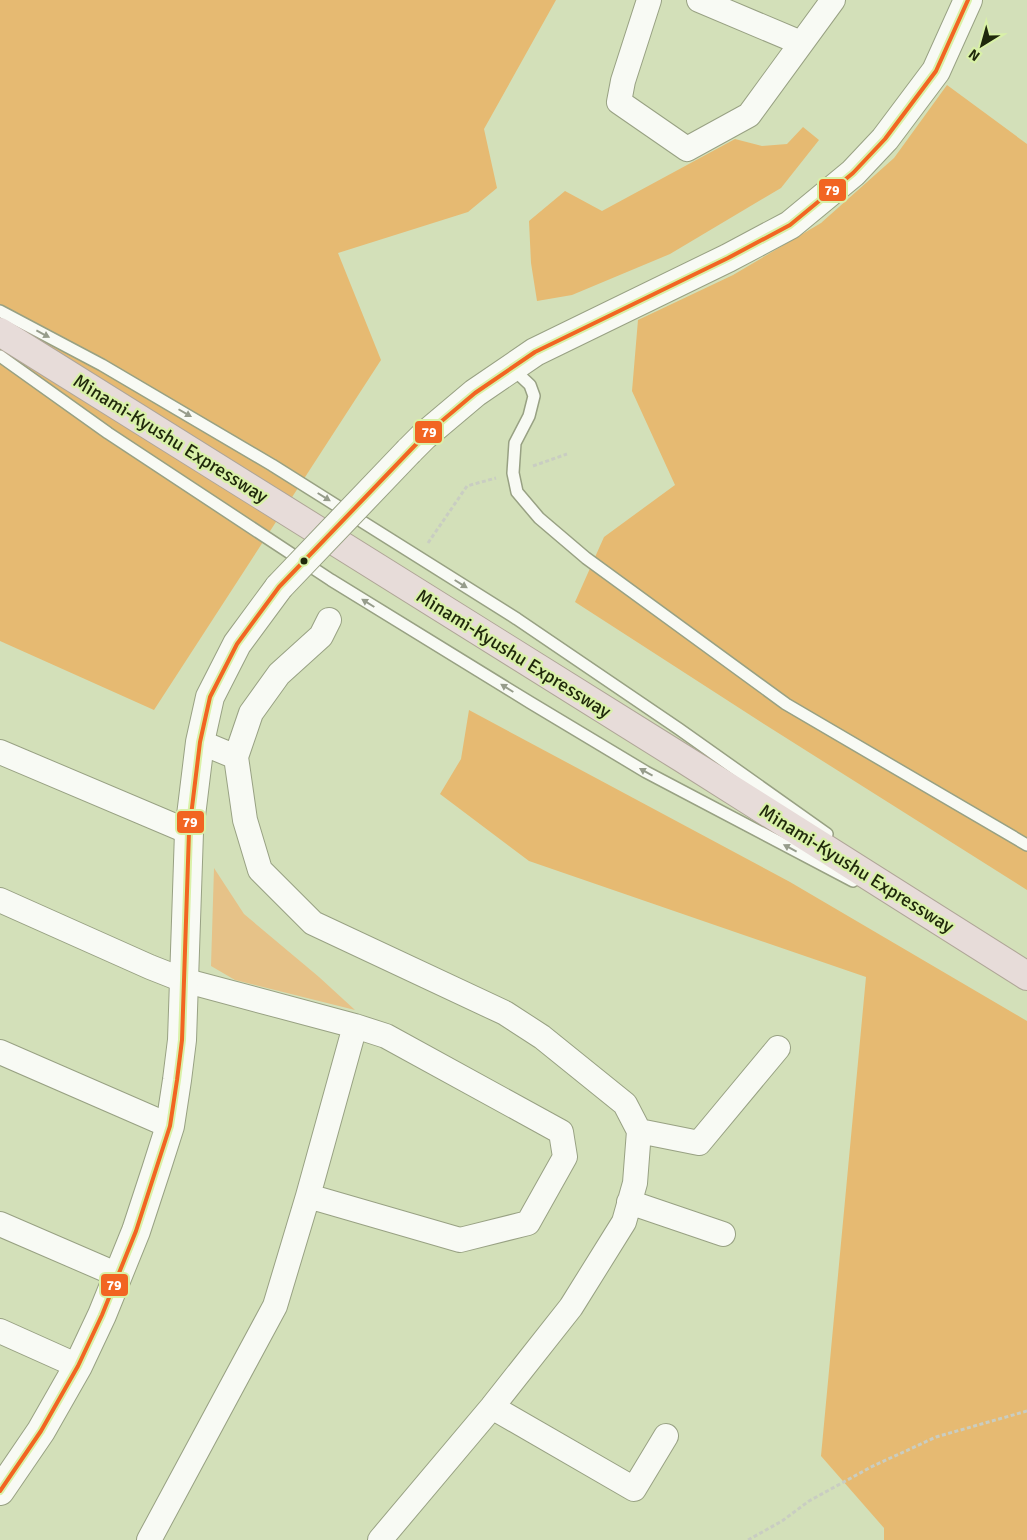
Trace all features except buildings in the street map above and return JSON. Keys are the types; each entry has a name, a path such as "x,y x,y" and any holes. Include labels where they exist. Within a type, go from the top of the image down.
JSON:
{"highway":[{"name":"Minami-Kyushu Expressway","path":"0,332 1027,976"}],"street":[{"path":"649,0 623,81 619,102 687,149 749,115 833,0"},
{"path":"699,0 802,43"},
{"path":"0,1491 41,1431 78,1366 102,1315 136,1231 170,1126 182,1040 189,832 200,742 210,697 237,644 279,587 424,436 474,393 535,352 728,258 790,225 853,173 885,139 936,71 968,0"},
{"path":"329,620 321,636 279,674 251,713 236,757 245,820 260,870 313,922 505,1013 542,1037 625,1104 638,1131 635,1183 624,1222 571,1307 492,1407 380,1540"},
{"path":"200,742 236,757"},
{"path":"0,752 189,832"},
{"path":"0,900 150,967 184,980 386,1036 561,1132 565,1157 528,1223 460,1240 308,1196"},
{"path":"149,1540 275,1306 308,1196 355,1026"},
{"path":"638,1131 698,1143 778,1048"},
{"path":"0,1052 170,1126"},
{"path":"629,1202 723,1234"},
{"path":"0,1224 118,1275"},
{"path":"0,1331 78,1366"},
{"path":"492,1407 634,1489 666,1436"}],"lane":[{"path":"0,311 102,365 272,464 500,609 679,729 833,839"},
{"path":"0,356 108,433 323,574 531,703 646,772 1003,960"},
{"path":"512,368 530,386 534,396 529,416 515,443 513,473 517,492 539,518 586,558 786,704 1027,845"},
{"path":"849,850 1003,960"}],"path":[{"path":"424,549 467,486 513,473 567,454"},
{"path":"748,1540 782,1521 809,1501 871,1467 936,1437 1027,1411"}],"shaded area":[{"path":"0,0 556,0 484,129 497,188 468,212 338,253 381,360 154,710 0,641"},
{"path":"947,85 1027,144 1027,890 575,602 604,537 675,485 632,391 638,320 733,275 821,223 894,158"},
{"path":"803,127 819,140 781,188 670,254 572,295 537,301 531,263 529,221 565,191 602,211 735,139 762,146 787,144"},
{"path":"469,710 790,882 1027,1021 1027,1540 884,1540 884,1528 821,1456 866,977 529,861 440,794 461,759"},
{"path":"214,868 244,914 355,1010 235,980 211,966"}],"transit line":[{"name":"79","path":"0,1491 41,1431 78,1366 102,1315 136,1231 170,1126 182,1040 189,832 200,742 210,697 237,644 279,587 424,436 475,393 535,352 728,258 790,225 853,173 885,139 936,71 968,0"}]}
